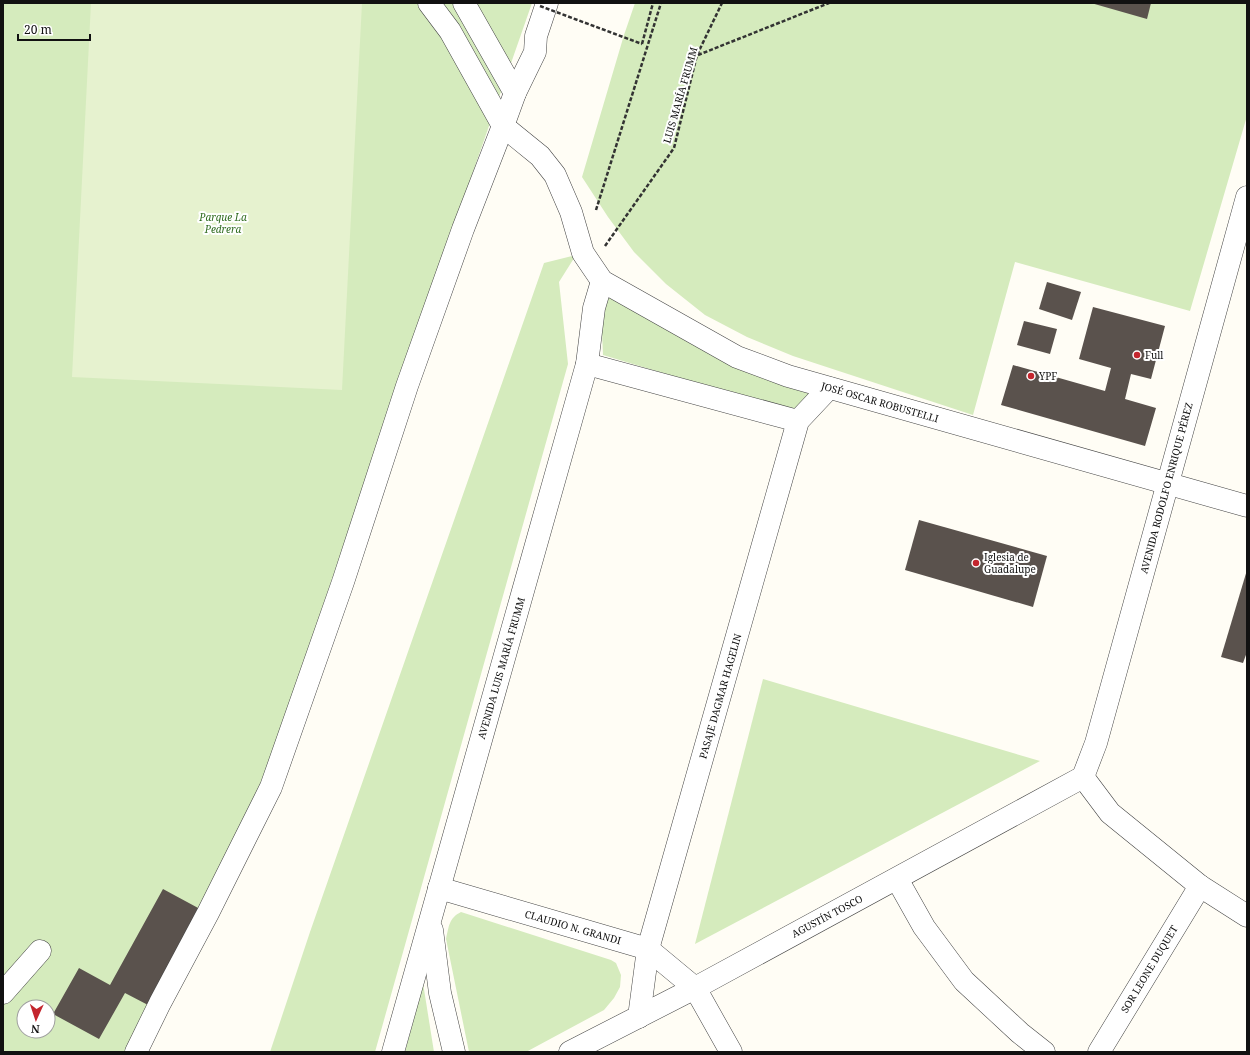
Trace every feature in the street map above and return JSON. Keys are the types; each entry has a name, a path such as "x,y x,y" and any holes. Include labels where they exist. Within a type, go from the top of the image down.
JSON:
{"street":[{"path":"430,3 450,31 503,126 540,156 555,175 572,212 583,253 597,274"},
{"path":"464,3 515,92"},
{"path":"136,1052 271,787 343,582 410,379 463,229 515,92 535,52 536,36 543,5"},
{"name":"AVENIDA RODOLFO ENRIQUE PÉREZ","path":"1083,777 1096,743 1247,197"},
{"name":"AVENIDA LUIS MARÍA FRUMM","path":"393,1052 587,364 597,274"},
{"name":"JOSÉ OSCAR ROBUSTELLI","path":"597,274 737,357 788,376 1247,506"},
{"path":"587,364 798,421"},
{"name":"PASAJE DAGMAR HAGELIN","path":"639,1017 648,949 798,421 829,388"},
{"path":"1083,777 1110,812 1200,886 1247,916"},
{"name":"AGUSTÍN TOSCO","path":"570,1052 694,988 1083,777"},
{"path":"897,879 924,927 964,981 1020,1033 1044,1052"},
{"name":"SOR LEONE DUQUET","path":"1099,1052 1200,886"},
{"name":"CLAUDIO N. GRANDI","path":"440,888 648,949 694,988"},
{"path":"431,919 440,993 454,1052"},
{"path":"3,993 40,951"},
{"path":"694,988 730,1052"}],"path":[{"path":"543,5 642,44 653,3"},
{"path":"594,215 661,3"},
{"name":"LUIS MARÍA FRUMM","path":"597,274 674,148 697,56 722,3"},
{"path":"697,56 829,3"}],"green space":[{"name":"Parque La Pedrera","path":"3,3 532,3 382,432 260,791 124,1052 3,1052"},
{"path":"91,3 362,3 342,390 72,377"},
{"path":"635,3 1247,3 1247,116 1190,311 1015,262 973,415 793,356 747,337 705,315 666,284 634,252 608,217 582,177"},
{"path":"576,255 559,282 568,364 375,1052 270,1052 310,932 544,263"},
{"path":"607,292 816,392 796,413 603,355 601,309"},
{"path":"763,679 1040,761 695,944"},
{"path":"461,912 611,960 616,963 621,975 620,987 614,998 604,1010 526,1052 469,1052 446,939 452,920"},
{"path":"423,983 434,1052 405,1052"}],"building":[{"path":"1091,3 1151,3 1147,19"},
{"path":"1047,282 1081,292 1072,320 1039,309"},
{"name":"YPF","path":"1093,307 1165,326 1151,379 1131,374 1125,399 1156,408 1145,446 1001,405 1013,365 1105,391 1111,368 1079,359"},
{"name":"YPF","path":"1024,321 1057,329 1050,354 1017,345"},
{"name":"Iglesia de Guadalupe","path":"919,520 1047,556 1033,607 905,570"},
{"path":"1247,570 1247,652 1243,663 1221,657"},
{"path":"163,889 200,909 148,1005 125,993 99,1039 56,1016 56,1009 79,968 110,985"}],"place":[{"name":"Full","path":"1137,355"},
{"name":"YPF","path":"1031,376"},
{"name":"Iglesia de Guadalupe","path":"976,563"}]}
